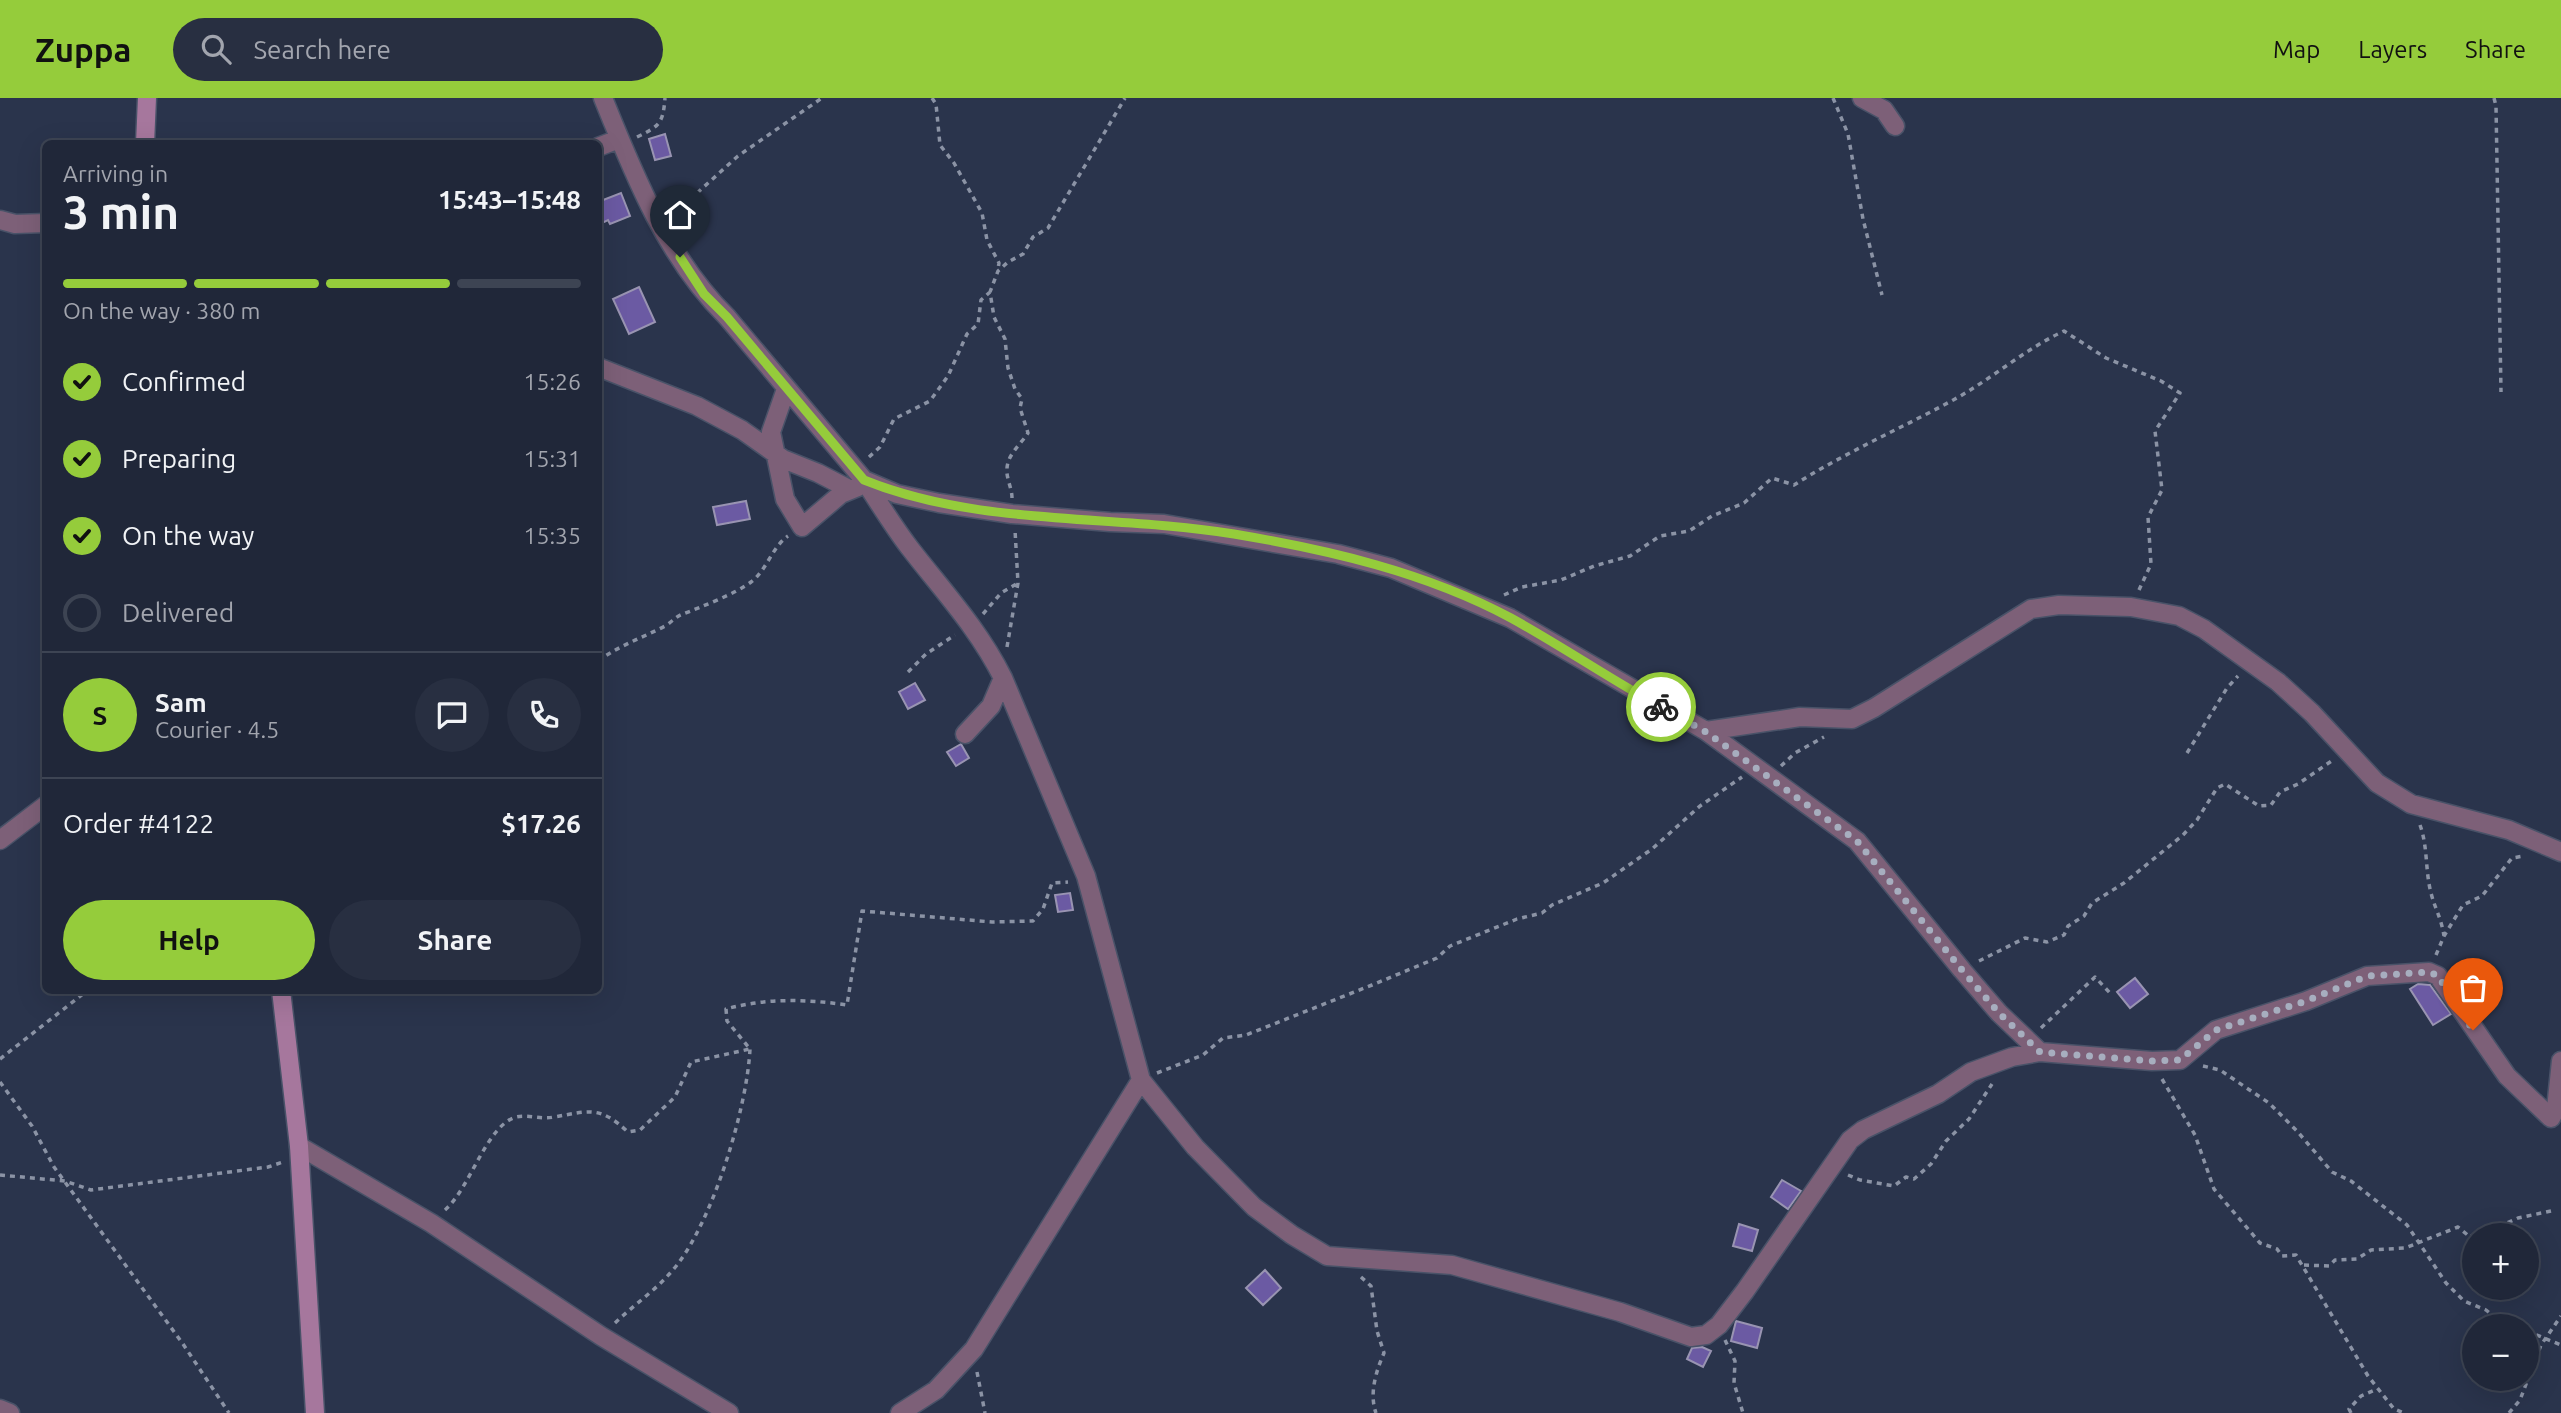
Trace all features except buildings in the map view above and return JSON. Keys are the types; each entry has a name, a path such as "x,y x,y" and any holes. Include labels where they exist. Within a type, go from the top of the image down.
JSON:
{"street":[{"path":"145,140 148,98"},
{"path":"603,98 631,171 704,294 727,317 786,389 988,648 1086,876 1140,1080 1195,1147 1254,1207 1327,1256 1452,1265 1620,1312 1691,1337 1706,1335 1719,1325 1850,1140 1863,1130 1948,1088 1970,1072 2033,1047 2152,1061 2180,1060 2216,1030 2306,1001 2367,976 2430,972 2438,976 2507,1076 2551,1118 2556,1108 2561,1061"},
{"path":"1862,98 1884,110 1895,126"},
{"path":"602,146 621,143"},
{"path":"0,220 15,225 42,223"},
{"path":"602,369 697,406 743,430 775,454 907,496 1012,514 1110,523 1164,524 1338,554 1391,568 1483,605 1706,732 1857,841 1962,970 2033,1047"},
{"path":"786,389 772,424 775,454 785,499 802,527 859,481"},
{"path":"1706,732 1800,717 1852,719 1874,708 2031,609 2059,605 2131,607 2179,616 2204,629 2249,664 2278,682 2304,705 2377,783 2411,804 2509,830 2561,852"},
{"path":"965,734 991,706 1003,678"},
{"path":"0,840 42,809"},
{"path":"2390,975 2407,987"},
{"path":"281,994 299,1146 315,1413"},
{"path":"900,1413 936,1390 974,1349 1140,1080"},
{"path":"299,1146 431,1223 601,1336 729,1413"},
{"path":"0,1409 10,1413"}],"path":[{"path":"621,143 655,128 666,114 665,98"},
{"path":"661,223 738,156 822,98"},
{"path":"859,481 894,419 930,401 948,376 967,334 978,324 982,300 990,292 998,271 999,263 987,240 982,213 954,163 940,145 936,104 932,98"},
{"path":"998,271 1023,254 1033,237 1048,228 1125,98"},
{"path":"1833,98 1848,134 1863,219 1882,295"},
{"path":"2494,98 2501,391"},
{"path":"990,292 994,317 1006,339 1008,368 1015,389 1023,399 1020,408 1028,433 1010,456 1006,471 1012,486 1018,583 1007,648"},
{"path":"1483,605 1522,587 1562,580 1594,566 1630,556 1660,536 1689,531 1712,516 1744,503 1773,478 1794,485 1822,467 1956,398 2002,371 2040,342 2064,331 2106,358 2161,381 2180,393 2155,430 2162,490 2148,517 2151,564 2131,607"},
{"path":"602,658 632,639 668,625 678,615 750,583 782,540 802,527"},
{"path":"908,672 926,654 971,624 1001,593 1018,583"},
{"path":"2187,753 2227,688 2249,664"},
{"path":"1140,1080 1203,1055 1223,1038 1247,1035 1394,976 1437,958 1450,946 1517,919 1542,913 1552,905 1603,883 1652,849 1700,806 1746,774 1826,736"},
{"path":"1962,970 2003,947 2025,939 2046,942 2064,935 2068,926 2084,916 2092,903 2124,883 2183,835 2197,820 2217,788 2225,784 2259,806 2271,805 2280,792 2298,784 2327,762 2347,753"},
{"path":"2411,804 2424,835 2431,894 2441,915 2444,936"},
{"path":"2430,972 2444,936 2463,905 2482,896 2512,858 2526,856 2530,848 2541,842"},
{"path":"601,1336 657,1288 691,1244 710,1205 749,1079 750,1049 727,1021 726,1009 747,1003 796,1000 818,1000 846,1005 862,911 992,922 1033,921 1043,909 1052,883 1086,876"},
{"path":"2033,1047 2095,977 2110,993"},
{"path":"0,1059 83,994"},
{"path":"431,1223 465,1187 491,1139 503,1123 523,1116 552,1118 574,1112 595,1111 609,1116 628,1132 640,1130 674,1097 691,1062 750,1049"},
{"path":"1850,1140 1848,1175 1860,1181 1894,1186 1906,1177 1914,1179 1931,1164 1946,1141 1969,1119 2012,1057"},
{"path":"2180,1060 2220,1070 2247,1086 2297,1131 2332,1172 2351,1181 2403,1221 2446,1283 2464,1301 2491,1314"},
{"path":"2152,1061 2195,1135 2214,1189 2260,1243 2277,1249 2282,1256 2296,1255 2376,1389 2387,1398 2394,1409 2403,1413"},
{"path":"0,1082 32,1126 54,1167 229,1413"},
{"path":"0,1175 65,1181 91,1190 268,1167 282,1163 299,1146"},
{"path":"2304,1265 2329,1266 2335,1260 2357,1259 2371,1250 2397,1249 2458,1227 2470,1237 2479,1231 2491,1230 2518,1218 2551,1211"},
{"path":"1327,1256 1345,1265 1371,1286 1377,1331 1384,1353 1375,1373 1372,1403 1376,1413"},
{"path":"2509,1413 2520,1399 2541,1345 2549,1338 2561,1316"},
{"path":"1719,1325 1735,1361 1734,1383 1743,1413"},
{"path":"2539,1335 2561,1345"},
{"path":"974,1349 985,1413"},
{"path":"2351,1413 2349,1409 2361,1396 2376,1389"}],"way so far":[{"path":"1661,707 1706,732 1857,841 1999,1013 2040,1052 2152,1061 2180,1060 2216,1030 2306,1001 2367,976 2408,972 2430,972 2438,976 2473,1030"}],"route":[{"path":"680,257 704,294 727,317 864,480 897,494 939,503 1012,514 1110,523 1164,524 1236,534 1338,554 1391,568 1510,618 1661,707"}]}
